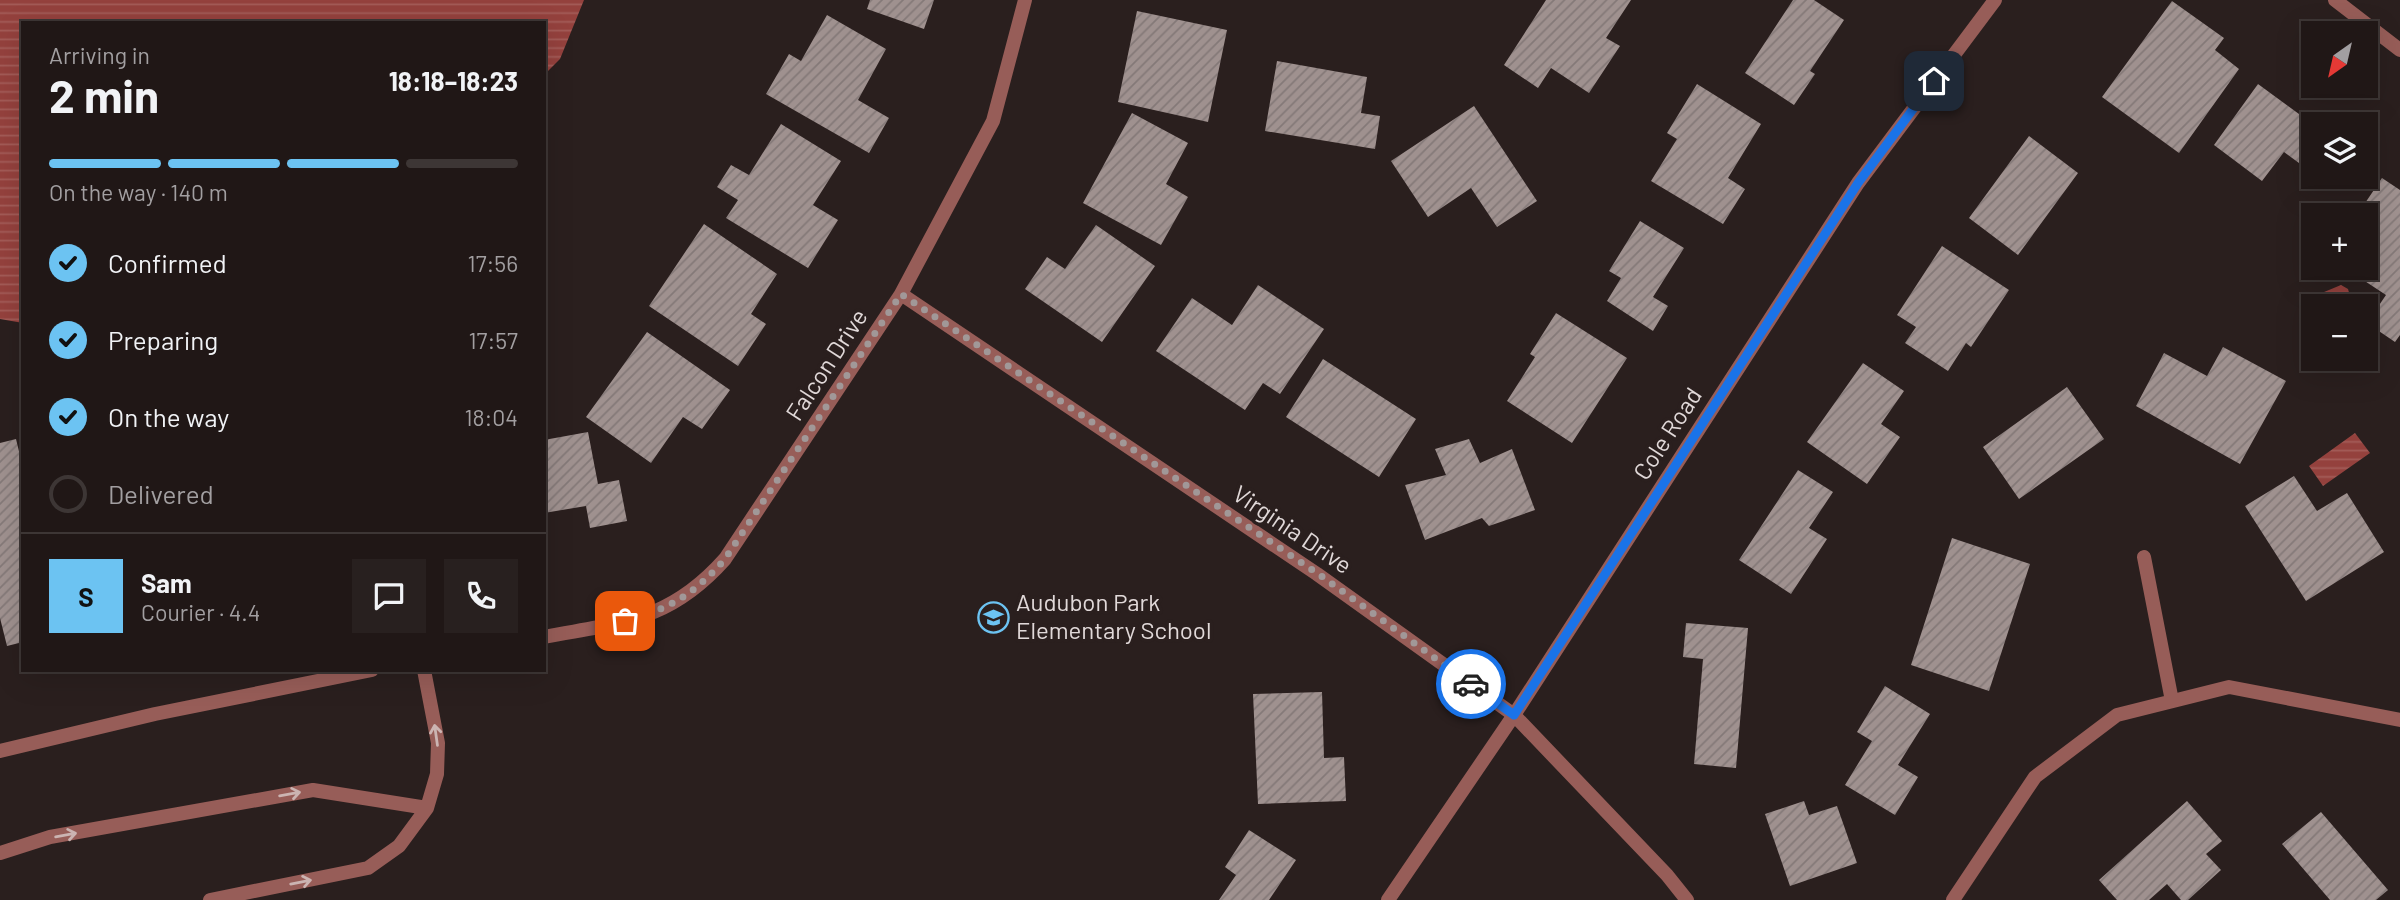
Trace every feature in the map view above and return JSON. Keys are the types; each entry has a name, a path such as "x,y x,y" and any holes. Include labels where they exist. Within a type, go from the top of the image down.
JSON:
{"street":[{"name":"Falcon Drive","path":"546,637 654,613 674,605 708,578 740,538 901,294 993,121 1025,0"},
{"name":"Cole Road","path":"1388,900 1514,715 1858,183 1996,0"},
{"path":"2335,0 2400,50"},
{"name":"Virginia Drive","path":"901,294 1317,573 1514,715 1667,875 1687,900"},
{"path":"2144,557 2172,701"},
{"path":"0,751 155,714 362,672"},
{"path":"210,900 368,868 399,846 427,808 437,774 438,743 424,672"},
{"path":"1953,900 2035,777 2117,715 2230,687 2400,720"},
{"path":"0,852 50,837 313,790 427,808"}],"shaded area":[{"path":"0,0 584,0 560,59 546,73 546,21 21,21 21,323 0,319"},
{"path":"2341,285 2348,289 2349,294 2319,294"},
{"path":"2355,433 2370,453 2323,486 2309,466"}],"building":[{"path":"870,0 934,0 924,29 867,9"},
{"path":"1546,0 1631,0 1606,38 1620,46 1589,93 1551,68 1538,88 1504,65"},
{"path":"1793,0 1814,0 1844,20 1810,71 1815,74 1794,105 1745,73"},
{"path":"2172,1 2224,38 2215,50 2239,69 2179,153 2102,97"},
{"path":"1137,11 1227,30 1208,122 1118,102"},
{"path":"827,15 886,49 858,100 889,118 869,153 766,94 789,54 801,61"},
{"path":"1277,61 1367,77 1361,113 1380,116 1375,149 1265,131"},
{"path":"1697,84 1761,124 1728,178 1745,189 1723,224 1651,181 1677,139 1667,133"},
{"path":"2258,84 2301,115 2301,164 2284,152 2262,181 2214,145"},
{"path":"1474,106 1537,201 1497,227 1471,188 1428,217 1391,161"},
{"path":"1132,113 1188,143 1166,184 1188,197 1161,245 1083,203"},
{"path":"781,124 841,161 813,205 838,220 808,268 726,218 738,200 717,187 731,165 749,175"},
{"path":"2029,136 2078,173 2018,255 1969,218"},
{"path":"2382,178 2400,190 2400,335 2395,342 2378,330 2378,307 2386,295 2363,280 2378,280 2378,203 2365,203 2375,189 2378,189"},
{"path":"1640,221 1684,248 1653,297 1668,306 1653,331 1607,301 1621,278 1609,271"},
{"path":"704,224 777,274 751,314 766,324 738,366 649,306"},
{"path":"1096,225 1155,266 1102,342 1025,289 1047,257 1065,269"},
{"path":"1942,246 2009,290 1971,347 1966,343 1948,371 1905,343 1916,327 1897,315"},
{"path":"1258,285 1324,329 1280,394 1263,383 1245,410 1156,351 1192,298 1232,325"},
{"path":"1556,313 1627,358 1572,443 1507,401 1535,357 1530,354"},
{"path":"647,332 730,390 702,429 683,417 651,463 586,417"},
{"path":"2223,347 2286,381 2240,464 2136,406 2164,353 2207,376"},
{"path":"1323,359 1416,419 1379,477 1286,417"},
{"path":"1863,363 1904,391 1881,424 1900,437 1867,484 1807,442"},
{"path":"2067,387 2104,439 2019,499 1983,447"},
{"path":"588,432 598,484 619,480 627,521 590,528 586,506 546,513 546,440"},
{"path":"16,439 21,460 21,642 7,646 0,618 0,443"},
{"path":"1469,439 1480,463 1512,449 1535,510 1489,526 1482,518 1425,540 1405,485 1446,475 1435,449"},
{"path":"1798,470 1833,492 1809,528 1827,539 1791,594 1739,560"},
{"path":"2294,476 2317,511 2347,493 2384,552 2306,601 2245,506"},
{"path":"1952,538 2030,564 1989,691 1911,665"},
{"path":"1686,623 1748,628 1736,768 1694,764 1703,659 1683,657"},
{"path":"1885,686 1930,714 1898,765 1918,777 1895,815 1845,785 1872,741 1857,732"},
{"path":"1322,692 1324,758 1344,757 1346,801 1258,804 1253,694"},
{"path":"1804,801 1809,815 1837,806 1857,863 1790,886 1765,814"},
{"path":"2187,801 2222,841 2206,854 2221,870 2188,900 2181,900 2167,884 2149,900 2117,900 2099,880"},
{"path":"2321,812 2388,890 2376,900 2330,900 2282,844"},
{"path":"1249,830 1296,860 1269,900 1219,900 1236,875 1225,867"}],"way so far":[{"path":"625,621 674,605 708,578 725,559 901,294 1317,573 1471,684"}],"place":[{"name":"Audubon Park Elementary School","path":"993,617"}],"route":[{"path":"1471,684 1514,715 1858,183 1934,81"}]}
